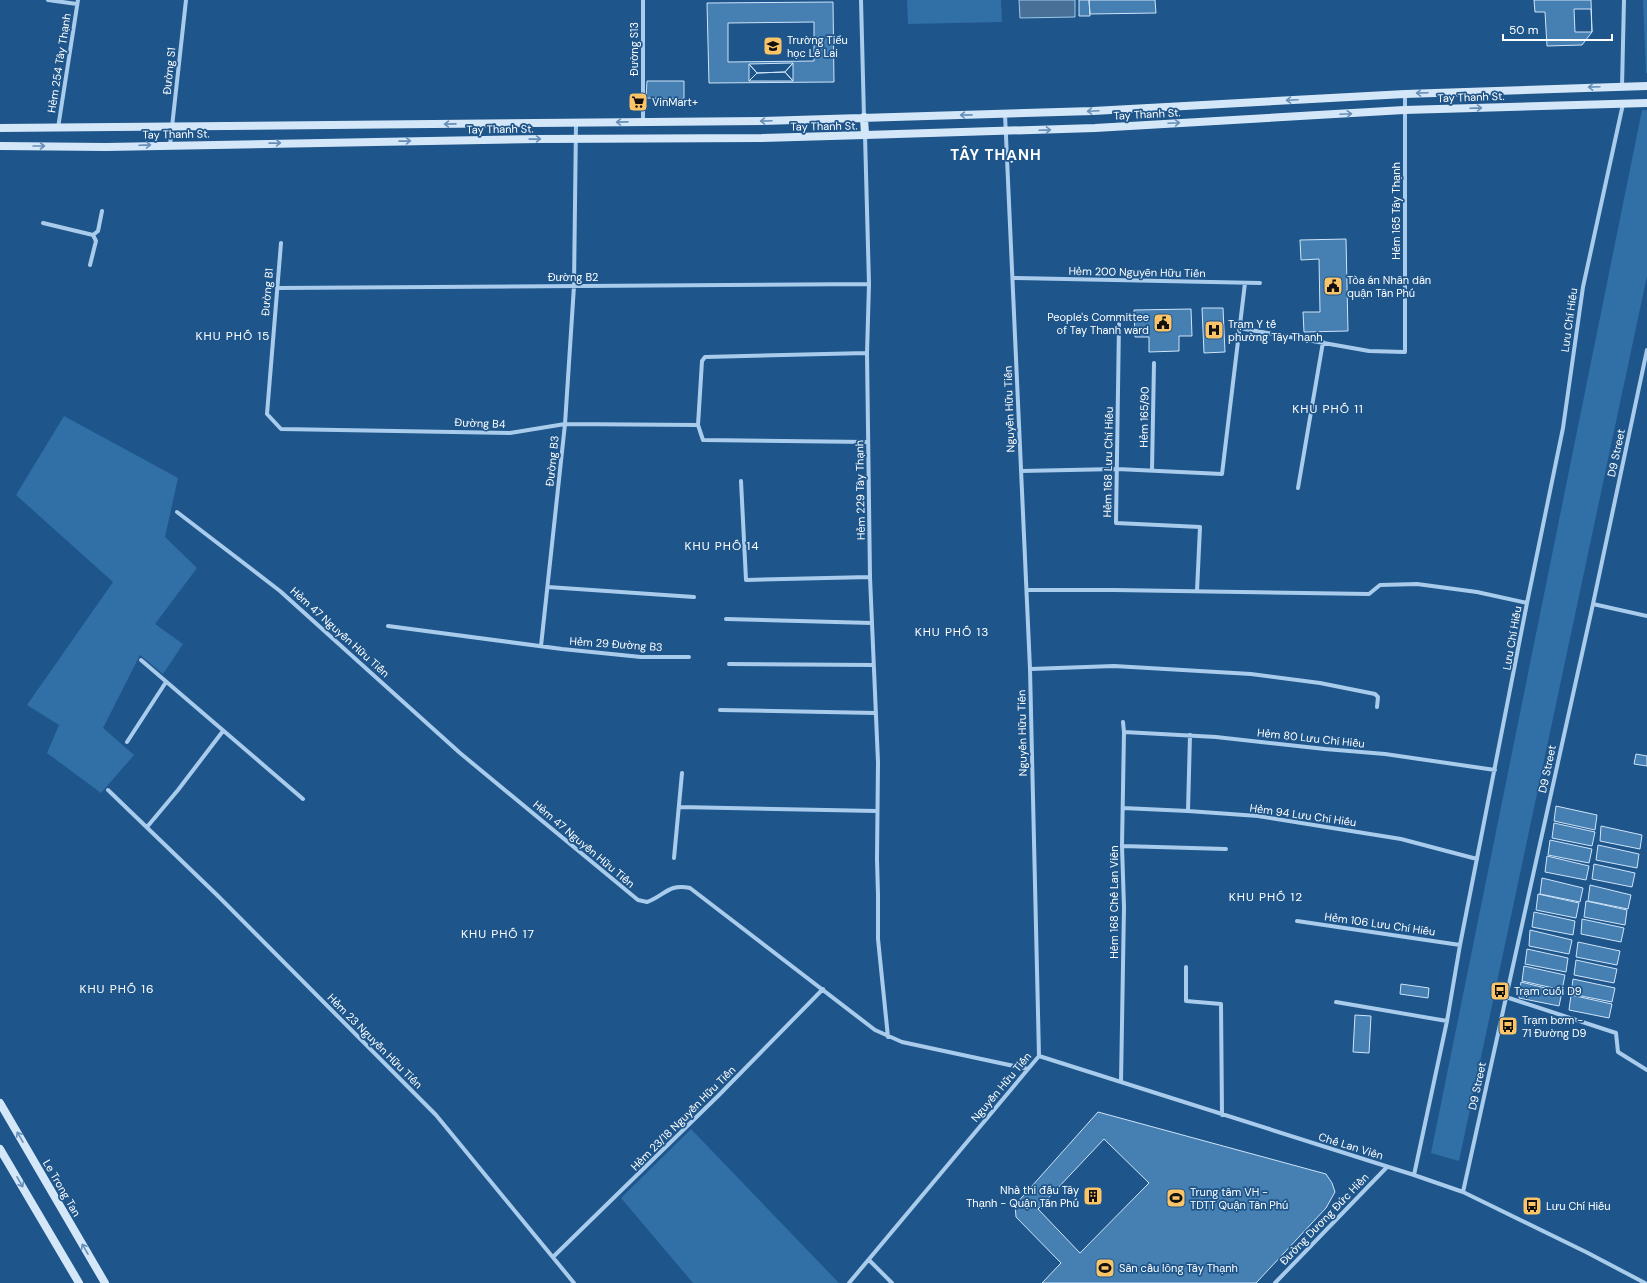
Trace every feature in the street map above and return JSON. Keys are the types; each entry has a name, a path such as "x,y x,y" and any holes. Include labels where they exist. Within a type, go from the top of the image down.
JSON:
{"street":[{"path":"48,0 77,2"},
{"name":"Đường S1","path":"170,145 186,0"},
{"name":"Đường S13","path":"642,0 643,121"},
{"path":"861,0 865,136"},
{"path":"1622,87 1624,0"},
{"name":"Hẻm 254 Tây Thạnh","path":"58,129 77,2"},
{"name":"Tay Thanh St.","path":"0,128 172,128 643,121 762,121 1093,111 1405,94 1647,86"},
{"name":"Hẻm 165 Tây Thạnh","path":"1323,342 1369,351 1405,352 1405,94"},
{"name":"Tay Thanh St.","path":"0,146 106,147 865,136 1006,132 1404,110 1647,103"},
{"name":"Lưu Chí Hiếu","path":"1414,1175 1447,1021 1460,945 1563,428 1583,287 1623,104"},
{"name":"Nguyễn Hữu Tiến","path":"849,1283 1039,1056 1030,669 1005,114"},
{"name":"Đường B3","path":"541,646 565,424 574,286 576,122"},
{"name":"Hẻm 229 Tây Thạnh","path":"865,136 869,284 867,353 870,577 878,762 878,939 888,1037"},
{"path":"93,235 98,231 102,211"},
{"path":"43,223 93,235 96,241 90,264"},
{"name":"Đường B1","path":"267,414 280,243"},
{"name":"Hẻm 200 Nguyễn Hữu Tiến","path":"1013,278 1260,283"},
{"path":"1021,471 1117,469 1222,474 1245,283"},
{"name":"Đường B2","path":"276,288 869,284"},
{"name":"Hẻm 168 Lưu Chí Hiếu","path":"1119,324 1116,523 1200,527 1197,590"},
{"path":"1240,328 1323,342 1298,488"},
{"name":"D9 Street","path":"1463,1192 1593,604 1647,350"},
{"path":"867,353 705,357 702,361 698,425 703,440 868,442"},
{"name":"Hẻm 165/90","path":"1152,470 1154,363"},
{"name":"Đường B4","path":"267,414 281,429 510,433 565,424 698,425"},
{"path":"741,481 746,580 870,577"},
{"name":"Hẻm 47 Nguyễn Hữu Tiến","path":"177,512 280,591 460,753 638,900 645,902 651,900 671,888 683,886 690,888 823,989 863,1022 888,1037 902,1042 1028,1069"},
{"path":"1027,590 1197,590 1369,594 1380,585 1417,584 1477,592 1527,603"},
{"path":"548,587 694,597"},
{"path":"1593,604 1647,616"},
{"path":"726,620 872,623"},
{"path":"388,626 541,646"},
{"name":"Hẻm 29 Đường B3","path":"541,646 641,657 689,656"},
{"path":"141,660 303,800"},
{"path":"730,664 874,665"},
{"path":"1030,669 1114,666 1251,674 1320,683 1375,694 1378,697 1377,707"},
{"path":"127,742 166,682"},
{"path":"720,710 876,713"},
{"name":"Hẻm 168 Chế Lan Viên","path":"1121,1082 1124,907 1122,846 1123,722"},
{"path":"147,827 178,790 223,731"},
{"name":"Hẻm 80 Lưu Chí Hiếu","path":"1124,732 1190,735 1325,750 1385,754 1495,770"},
{"path":"1188,810 1190,735"},
{"path":"674,858 682,773"},
{"name":"Hẻm 23 Nguyễn Hữu Tiến","path":"108,790 217,895 436,1115 574,1283"},
{"path":"679,806 877,812"},
{"name":"Hẻm 94 Lưu Chí Hiếu","path":"1123,808 1188,810 1258,816 1401,839 1477,859"},
{"path":"1122,846 1226,849"},
{"name":"Hẻm 106 Lưu Chí Hiếu","path":"1297,921 1460,945"},
{"path":"1186,967 1186,1001 1221,1004 1222,1115"},
{"name":"Hẻm 23/18 Nguyễn Hữu Tiến","path":"553,1257 719,1095 823,989"},
{"path":"1506,997 1616,1033 1618,1052 1647,1070"},
{"path":"1336,1002 1447,1021"},
{"name":"Chế Lan Viên","path":"1039,1056 1414,1175 1463,1192 1586,1252 1645,1283"},
{"name":"Le Trong Tan","path":"0,1103 105,1283"},
{"path":"0,1148 79,1283"},
{"name":"Đường Dương Đức Hiền","path":"1275,1283 1387,1167"},
{"path":"869,1260 892,1283"}],"shaded area":[{"path":"907,0 1001,0 1002,22 908,24"},
{"path":"1019,0 1075,0 1075,17 1020,18"},
{"path":"1643,0 1647,0 1647,73 1646,73"},
{"path":"1642,110 1647,110 1647,276 1459,1161 1431,1153"},
{"path":"64,416 178,478 165,537 197,568 155,624 183,644 163,674 140,655 103,728 134,755 101,793 47,753 59,725 27,705 113,582 16,495"},
{"path":"691,1129 839,1283 693,1283 621,1198"}],"building":[{"path":"1079,0 1089,0 1090,16 1079,16"},
{"path":"1089,0 1155,0 1156,13 1090,14"},
{"path":"1534,0 1591,0 1592,32 1582,45 1547,46 1545,12 1535,12"},
{"path":"833,2 834,82 709,83 707,3","holes":["814,22 814,61 728,62 728,23"]},
{"path":"1574,9 1591,9 1592,32 1575,32"},
{"path":"793,63 793,81 785,72"},
{"path":"793,63 785,72 757,73 749,64"},
{"path":"749,64 757,73 749,81"},
{"path":"785,72 793,81 749,81 757,73"},
{"path":"647,81 684,81 684,99 646,98"},
{"name":"Tòa án Nhân dân quận Tân Phú","path":"1346,239 1348,331 1304,332 1303,312 1320,312 1319,259 1301,260 1300,240"},
{"name":"Trạm Y tế phường Tây Thạnh","path":"1202,308 1223,308 1225,352 1204,353"},
{"name":"People's Committee of Tay Thanh ward","path":"1191,309 1192,336 1179,336 1179,351 1149,352 1149,337 1135,337 1134,310"},
{"path":"1636,754 1647,756 1647,766 1634,764"},
{"path":"1556,806 1597,815 1595,830 1554,821"},
{"path":"1554,823 1595,832 1592,846 1552,838"},
{"path":"1601,826 1642,835 1640,849 1600,841"},
{"path":"1550,840 1592,849 1589,863 1548,855"},
{"path":"1598,845 1639,854 1637,868 1596,860"},
{"path":"1547,856 1589,866 1586,880 1545,872"},
{"path":"1594,864 1635,873 1632,887 1592,879"},
{"path":"1542,878 1583,888 1580,902 1540,894"},
{"path":"1590,885 1631,895 1628,909 1588,901"},
{"path":"1538,894 1579,903 1576,918 1536,910"},
{"path":"1586,901 1627,910 1625,925 1584,917"},
{"path":"1534,912 1575,921 1573,935 1532,927"},
{"path":"1582,919 1624,928 1621,942 1581,934"},
{"path":"1530,930 1572,940 1569,954 1529,946"},
{"path":"1578,942 1620,951 1617,965 1576,957"},
{"path":"1527,949 1568,958 1566,972 1525,964"},
{"path":"1576,960 1617,969 1614,983 1574,975"},
{"path":"1524,966 1565,975 1562,990 1522,981"},
{"path":"1573,979 1615,988 1612,1002 1571,994"},
{"path":"1521,982 1562,992 1559,1006 1519,998"},
{"path":"1401,984 1429,988 1428,998 1400,994"},
{"path":"1571,995 1612,1004 1609,1018 1569,1010"},
{"path":"1355,1015 1371,1016 1369,1053 1353,1052"},
{"name":"Trung tâm VH - TDTT Quận Tân Phú","path":"1098,1112 1326,1174 1332,1183 1335,1192 1326,1208 1256,1283 1042,1283 1061,1263 1016,1217 1015,1205"},
{"name":"Nhà thi đấu Tây Thạnh - Quận Tân Phú","path":"1104,1139 1149,1183 1080,1253 1038,1209"}],"place":[{"name":"Trường Tiểu học Lê Lai","path":"773,46"},
{"name":"VinMart+","path":"638,102"},
{"name":"Tòa án Nhân dân quận Tân Phú","path":"1333,286"},
{"name":"People's Committee of Tay Thanh ward","path":"1163,323"},
{"name":"Trạm Y tế phường Tây Thạnh","path":"1214,330"},
{"name":"Trạm cuối D9","path":"1500,991"},
{"name":"Trạm bơm - 71 Đường D9","path":"1508,1026"},
{"name":"Nhà thi đấu Tây Thạnh - Quận Tân Phú","path":"1093,1196"},
{"name":"Trung tâm VH - TDTT Quận Tân Phú","path":"1176,1198"},
{"name":"Lưu Chí Hiếu","path":"1532,1206"},
{"name":"Sân cầu lông Tây Thạnh","path":"1105,1268"}],"district":[{"name":"TÂY THẠNH","path":"996,155"},
{"name":"KHU PHỐ 15","path":"233,336"},
{"name":"KHU PHỐ 11","path":"1328,409"},
{"name":"KHU PHỐ 14","path":"722,546"},
{"name":"KHU PHỐ 13","path":"952,632"},
{"name":"KHU PHỐ 12","path":"1266,897"},
{"name":"KHU PHỐ 17","path":"498,934"},
{"name":"KHU PHỐ 16","path":"117,989"}]}
